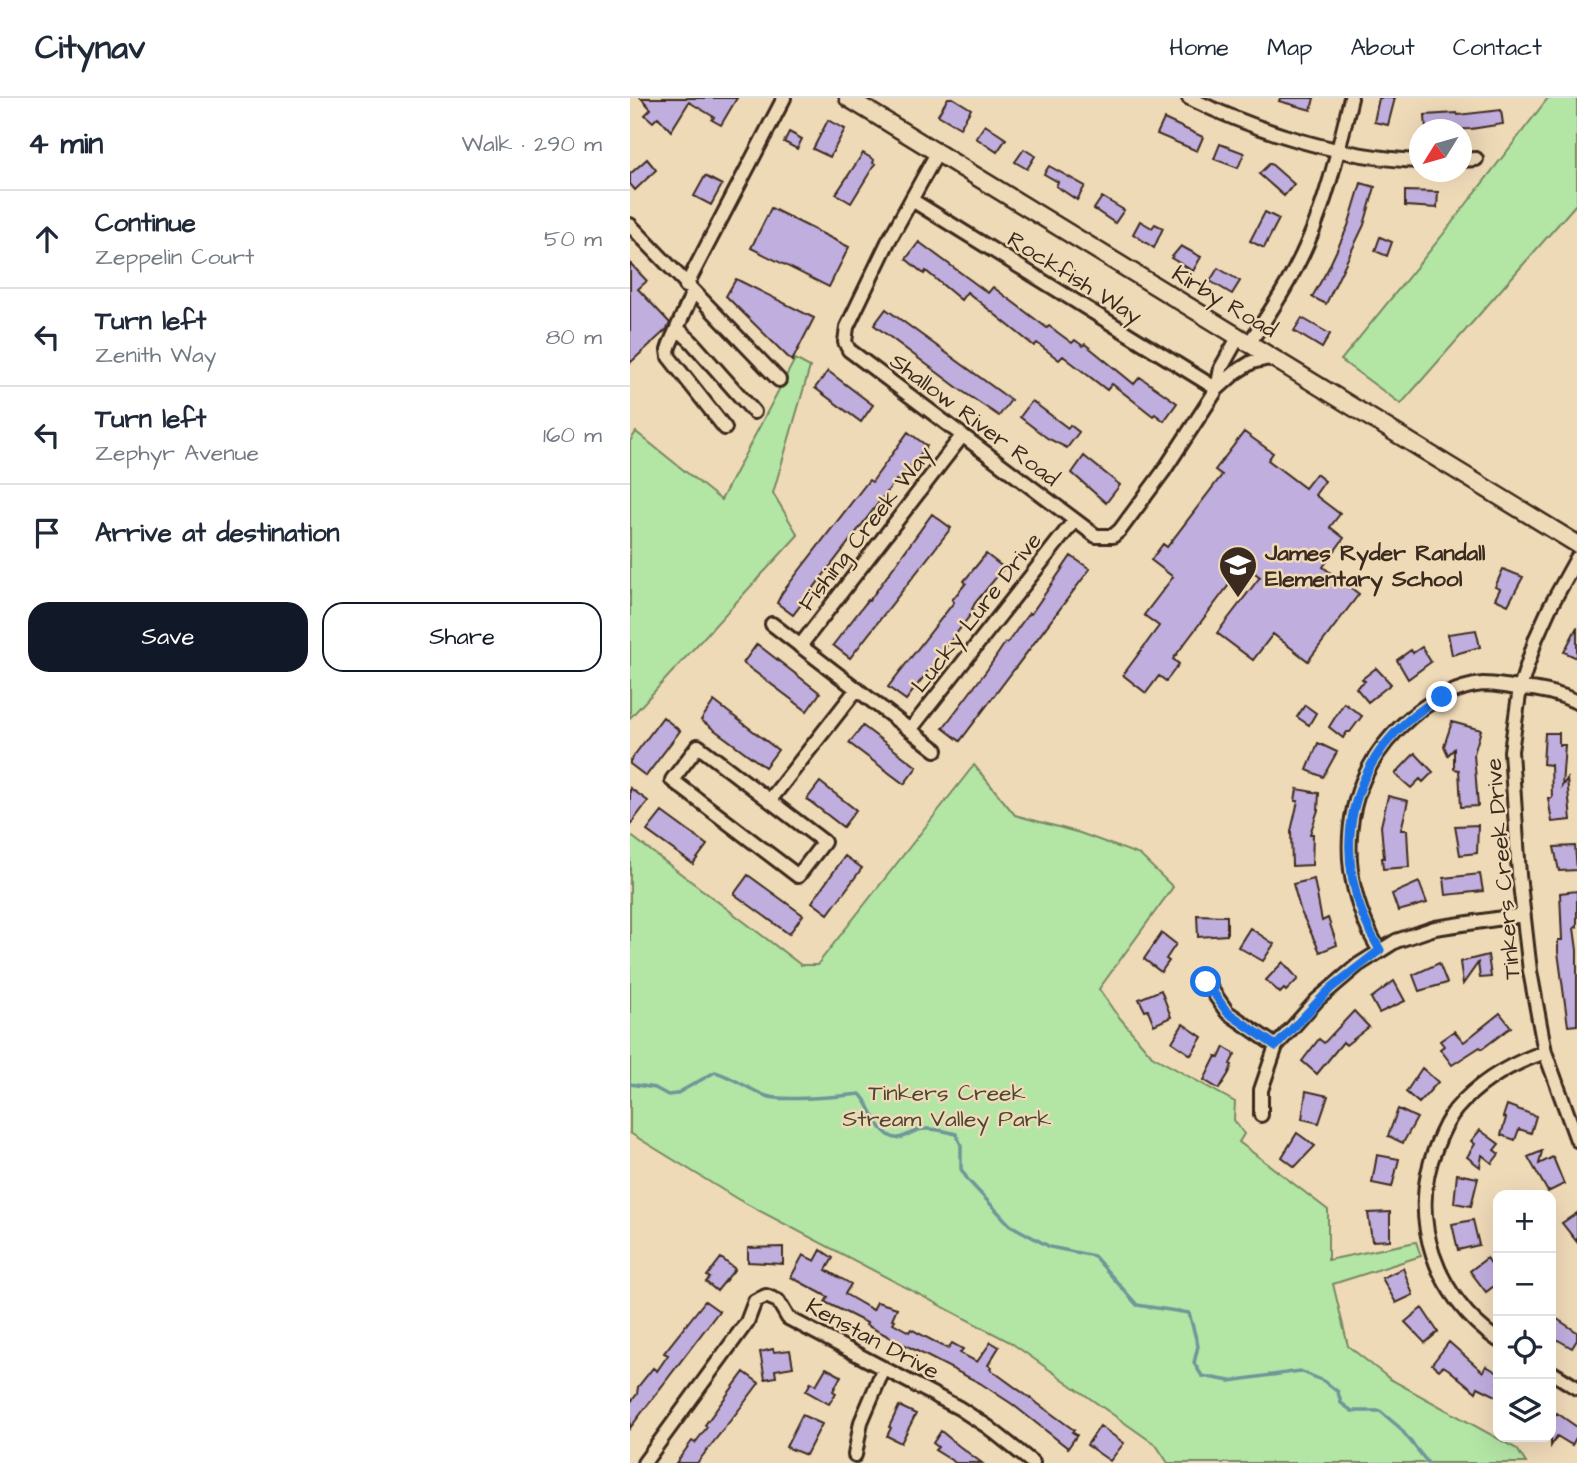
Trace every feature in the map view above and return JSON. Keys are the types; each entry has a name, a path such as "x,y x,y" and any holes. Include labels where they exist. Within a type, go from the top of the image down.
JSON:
{"main road":[{"name":"Kirby Road","path":"848,98 1577,544"}],"street":[{"path":"725,428 669,357 668,350 678,329 690,289 784,98"},
{"path":"1189,98 1269,130 1384,159 1409,160"},
{"name":"Shallow River Road","path":"1217,389 1222,368 1275,304 1306,246 1324,199 1351,98"},
{"name":"Shallow River Road","path":"937,153 888,242 847,327 845,342 849,350 1096,536 1113,536 1120,530 1163,472 1217,389 1252,362 1274,357"},
{"path":"1472,159 1476,159"},
{"name":"Rockfish Way","path":"912,200 1217,389"},
{"path":"630,225 779,380"},
{"path":"678,329 754,412"},
{"name":"Fishing Creek Way","path":"800,646 962,436"},
{"name":"Lucky Lure Drive","path":"910,730 1074,520"},
{"name":"Tinkers Creek Drive","path":"1577,558 1542,623 1520,688 1512,735 1511,768 1523,915 1545,1052 1577,1140"},
{"path":"772,624 936,750"},
{"path":"1380,950 1364,919 1350,858 1354,806 1371,762 1379,749 1406,721 1442,697 1470,686 1482,684 1553,692 1577,702"},
{"path":"769,800 857,689"},
{"path":"698,746 769,800 824,842 798,876 672,780 698,746"},
{"path":"1261,1115 1261,1090 1276,1046 1331,988 1380,950 1396,941 1435,928 1523,915"},
{"path":"1206,982 1227,1012 1276,1046"},
{"path":"1493,1336 1460,1306 1436,1264 1427,1238 1427,1176 1430,1161 1447,1123 1464,1101 1492,1076 1524,1059 1545,1052"},
{"name":"Kenstan Drive","path":"644,1463 747,1322 751,1307 761,1297 773,1297 789,1318 959,1408 1033,1463"},
{"path":"855,1455 861,1422 884,1368"},
{"path":"1556,1375 1577,1388"}],"green space":[{"path":"1548,98 1577,98 1577,203 1401,404 1341,360 1441,237"},
{"path":"795,359 810,367 773,493 798,535 630,718 630,441 636,432 721,500"},
{"name":"Tinkers Creek Stream Valley Park","path":"974,765 1015,815 1080,833 1140,855 1173,887 1099,989 1152,1056 1235,1102 1234,1120 1244,1134 1239,1142 1328,1210 1328,1260 1416,1242 1421,1256 1333,1284 1348,1346 1390,1379 1493,1436 1493,1442 1504,1442 1517,1449 1526,1463 1168,1463 1156,1445 1010,1342 739,1200 630,1133 630,835 801,965 817,965"}],"building":[{"path":"641,98 737,98 721,125 712,120 714,117 689,102 671,131 658,117 653,122 645,115 651,109"},
{"path":"948,98 953,98 971,109 960,128 938,115"},
{"path":"1280,98 1314,98 1311,110 1279,101"},
{"path":"1379,98 1395,98 1388,125 1374,122"},
{"path":"1501,110 1503,124 1472,129 1472,119 1425,119 1425,115 1458,115"},
{"path":"1164,119 1203,137 1197,151 1157,134"},
{"path":"828,120 845,129 830,157 813,149"},
{"path":"985,125 1006,139 997,152 976,138"},
{"path":"789,132 802,139 797,149 784,142"},
{"path":"1220,144 1244,153 1238,168 1214,159"},
{"path":"1024,149 1035,156 1027,169 1015,162"},
{"path":"863,153 874,160 875,164 851,203 836,194"},
{"path":"647,159 656,170 635,190 630,184 630,174"},
{"path":"1270,163 1294,184 1284,196 1259,174"},
{"path":"1049,166 1085,186 1077,200 1056,186 1058,182 1044,174"},
{"path":"705,176 722,185 711,205 694,196"},
{"path":"1361,183 1375,187 1364,225 1326,304 1312,297 1348,226"},
{"path":"1405,191 1438,192 1437,208 1405,206"},
{"path":"1102,197 1124,210 1115,223 1094,209"},
{"path":"771,208 849,247 829,287 751,248"},
{"path":"1265,212 1279,219 1264,248 1250,241"},
{"path":"1140,221 1152,228 1155,224 1163,228 1154,248 1133,234"},
{"path":"1380,237 1392,242 1387,256 1375,251"},
{"path":"919,242 988,293 993,287 1047,328 1049,326 1072,343 1075,340 1083,346 1085,344 1134,384 1140,377 1177,403 1164,421 1155,414 1153,416 1112,384 1107,390 1063,356 1059,360 1037,343 1034,346 967,292 961,300 926,271 924,274 906,259"},
{"path":"1181,246 1201,257 1193,271 1171,258"},
{"path":"630,263 647,281 638,289 670,323 667,329 630,363"},
{"path":"1218,268 1240,281 1232,294 1210,281"},
{"path":"736,279 814,318 792,361 726,296"},
{"path":"886,309 1011,400 999,416 874,325"},
{"path":"1302,318 1330,334 1322,348 1294,331"},
{"path":"828,371 873,405 861,422 815,388"},
{"path":"1032,401 1068,428 1070,425 1079,432 1067,448 1047,438 1020,417"},
{"path":"908,432 927,446 898,482 896,480 793,615 777,603 782,593 869,480 872,482"},
{"path":"1244,432 1273,453 1268,460 1305,488 1316,474 1325,481 1315,495 1340,514 1330,527 1344,538 1323,567 1359,594 1308,661 1273,634 1253,660 1217,633 1260,577 1244,565 1173,659 1179,664 1166,681 1159,676 1146,693 1123,675 1159,626 1144,615 1173,577 1151,560 1163,544 1167,547 1222,475 1215,470"},
{"path":"1084,456 1120,485 1106,503 1072,473"},
{"path":"932,514 951,528 850,658 833,645 869,601"},
{"path":"986,554 1004,568 975,603 972,609 974,610 906,700 888,687 954,602 952,600 966,583 964,581"},
{"path":"1071,556 1090,569 960,741 943,728 1005,643 1029,613 1031,614"},
{"path":"1503,569 1523,577 1508,605 1495,599 1500,589 1495,587"},
{"path":"1577,627 1577,658 1564,652"},
{"path":"1476,630 1480,647 1452,655 1448,634"},
{"path":"757,644 820,693 807,711 743,663"},
{"path":"1422,647 1431,662 1408,679 1397,660 1411,650 1413,653"},
{"path":"1376,668 1391,684 1368,702 1356,688 1365,681 1362,679"},
{"path":"714,701 778,750 765,767 701,720"},
{"path":"1344,703 1362,716 1343,738 1329,727"},
{"path":"1305,705 1316,713 1309,725 1297,717"},
{"path":"663,717 680,731 646,776 630,764 630,761"},
{"path":"1452,722 1481,730 1474,754 1478,806 1461,807 1459,770 1454,769 1454,749 1448,755 1444,746"},
{"path":"863,726 917,767 904,784 849,743"},
{"path":"1545,733 1559,733 1559,745 1565,745 1562,786 1567,779 1571,820 1552,822 1548,798 1552,798 1551,765 1543,764"},
{"path":"1318,743 1337,752 1323,777 1307,770"},
{"path":"1415,753 1433,772 1423,782 1420,779 1411,788 1395,774"},
{"path":"820,782 856,810 843,827 807,799"},
{"path":"630,788 648,801 630,825"},
{"path":"1297,789 1319,793 1318,810 1310,834 1313,834 1312,865 1292,866 1291,831 1298,801 1295,801"},
{"path":"1388,796 1408,801 1401,830 1407,830 1409,867 1383,869 1381,826"},
{"path":"662,812 707,845 693,864 647,831"},
{"path":"1478,825 1477,853 1460,855 1455,826"},
{"path":"1575,846 1577,870 1559,871 1554,847"},
{"path":"845,856 862,868 828,914 812,902"},
{"path":"1480,874 1483,891 1446,895 1444,878"},
{"path":"748,875 803,915 789,934 734,894"},
{"path":"1314,879 1322,921 1328,918 1337,945 1320,952 1301,912 1293,884"},
{"path":"1419,882 1427,903 1398,911 1392,894"},
{"path":"1577,891 1577,927 1574,928 1577,950 1577,1025 1568,1026 1558,952 1558,940 1562,940 1560,893"},
{"path":"1197,915 1227,916 1227,935 1198,937"},
{"path":"1250,928 1274,944 1263,961 1238,947"},
{"path":"1162,933 1176,944 1161,972 1144,959"},
{"path":"1488,955 1491,977 1480,978 1478,963 1463,984 1460,962"},
{"path":"1283,962 1298,979 1286,991 1284,989 1280,993 1266,980"},
{"path":"1439,963 1447,983 1419,991 1413,975"},
{"path":"1394,981 1405,1001 1379,1013 1371,998"},
{"path":"1161,990 1171,1017 1154,1025 1148,1010 1145,1011 1139,999"},
{"path":"1354,1011 1369,1027 1346,1045 1343,1042 1317,1074 1302,1061 1319,1039 1324,1043"},
{"path":"1500,1013 1511,1027 1482,1049 1480,1047 1452,1065 1440,1049 1444,1046 1440,1041 1454,1031 1464,1042"},
{"path":"1183,1024 1202,1037 1191,1055 1172,1042"},
{"path":"1224,1047 1235,1054 1229,1073 1219,1089 1204,1080 1216,1056 1219,1058"},
{"path":"1422,1068 1438,1082 1419,1103 1406,1092"},
{"path":"1306,1091 1328,1096 1319,1123 1302,1119"},
{"path":"1507,1105 1536,1116 1531,1133 1519,1129 1515,1140 1501,1135"},
{"path":"1398,1109 1417,1118 1403,1143 1388,1136"},
{"path":"1480,1130 1499,1144 1494,1150 1499,1154 1492,1163 1482,1155 1480,1167 1467,1157 1475,1144 1471,1141"},
{"path":"1297,1133 1315,1146 1295,1167 1282,1157"},
{"path":"1542,1151 1539,1164 1553,1157 1564,1184 1547,1190 1528,1157"},
{"path":"1377,1155 1399,1159 1392,1187 1372,1183"},
{"path":"1457,1174 1478,1178 1471,1206 1454,1203"},
{"path":"1390,1212 1390,1240 1372,1241 1368,1213"},
{"path":"1577,1213 1577,1242 1562,1223"},
{"path":"1473,1220 1479,1245 1458,1250 1452,1224"},
{"path":"783,1247 783,1264 748,1262 748,1248"},
{"path":"821,1250 833,1258 826,1270 851,1284 845,1294 873,1310 877,1302 897,1308 893,1323 909,1332 911,1329 948,1349 952,1343 963,1349 960,1353 977,1362 991,1342 999,1347 988,1365 990,1369 1074,1430 1072,1432 1077,1435 1068,1448 1012,1404 980,1383 866,1325 867,1323 825,1302 828,1297 791,1277 803,1255 815,1261"},
{"path":"721,1258 735,1269 717,1291 706,1282 710,1278 707,1276"},
{"path":"1487,1258 1493,1266 1493,1287 1486,1292 1470,1271"},
{"path":"1403,1268 1413,1295 1396,1303 1382,1278"},
{"path":"705,1301 719,1311 630,1428 630,1403 637,1394 638,1387 653,1368 657,1371 668,1355 664,1353"},
{"path":"1422,1308 1438,1332 1425,1343 1405,1322"},
{"path":"1556,1318 1577,1332 1577,1340 1572,1348 1556,1339"},
{"path":"1449,1342 1483,1372 1486,1366 1493,1370 1493,1394 1478,1387 1476,1392 1448,1369 1443,1366 1439,1370 1432,1364"},
{"path":"773,1349 774,1352 790,1350 793,1367 775,1370 776,1377 765,1379 760,1352"},
{"path":"826,1368 841,1376 833,1391 836,1393 829,1404 806,1391 811,1382 816,1385"},
{"path":"744,1372 759,1383 697,1463 676,1463 692,1441 695,1443 707,1427 705,1425"},
{"path":"899,1406 916,1414 901,1443 887,1436"},
{"path":"802,1415 822,1424 806,1455 786,1447"},
{"path":"1556,1415 1577,1427 1577,1436 1572,1445 1556,1438"},
{"path":"1100,1426 1124,1443 1110,1461 1087,1445"},
{"path":"941,1431 982,1463 956,1463 935,1450 938,1447 933,1443"}],"waterway":[{"path":"630,1084 655,1088 668,1095 676,1094 715,1072 774,1098 860,1094 880,1127 893,1137 901,1138 923,1129 956,1134 961,1145 961,1169 1010,1225 1050,1247 1094,1256 1137,1305 1189,1313 1198,1346 1194,1363 1202,1376 1230,1381 1300,1371 1324,1381 1338,1392 1341,1403 1352,1411 1380,1411 1399,1427 1428,1463"}],"place":[{"name":"James Ryder Randall Elementary School","path":"1238,599"}],"route":[{"path":"1206,982 1227,1012 1276,1046 1317,1000 1380,950 1364,919 1354,882 1350,858 1354,806 1364,775 1379,749 1416,712 1442,697"}]}
